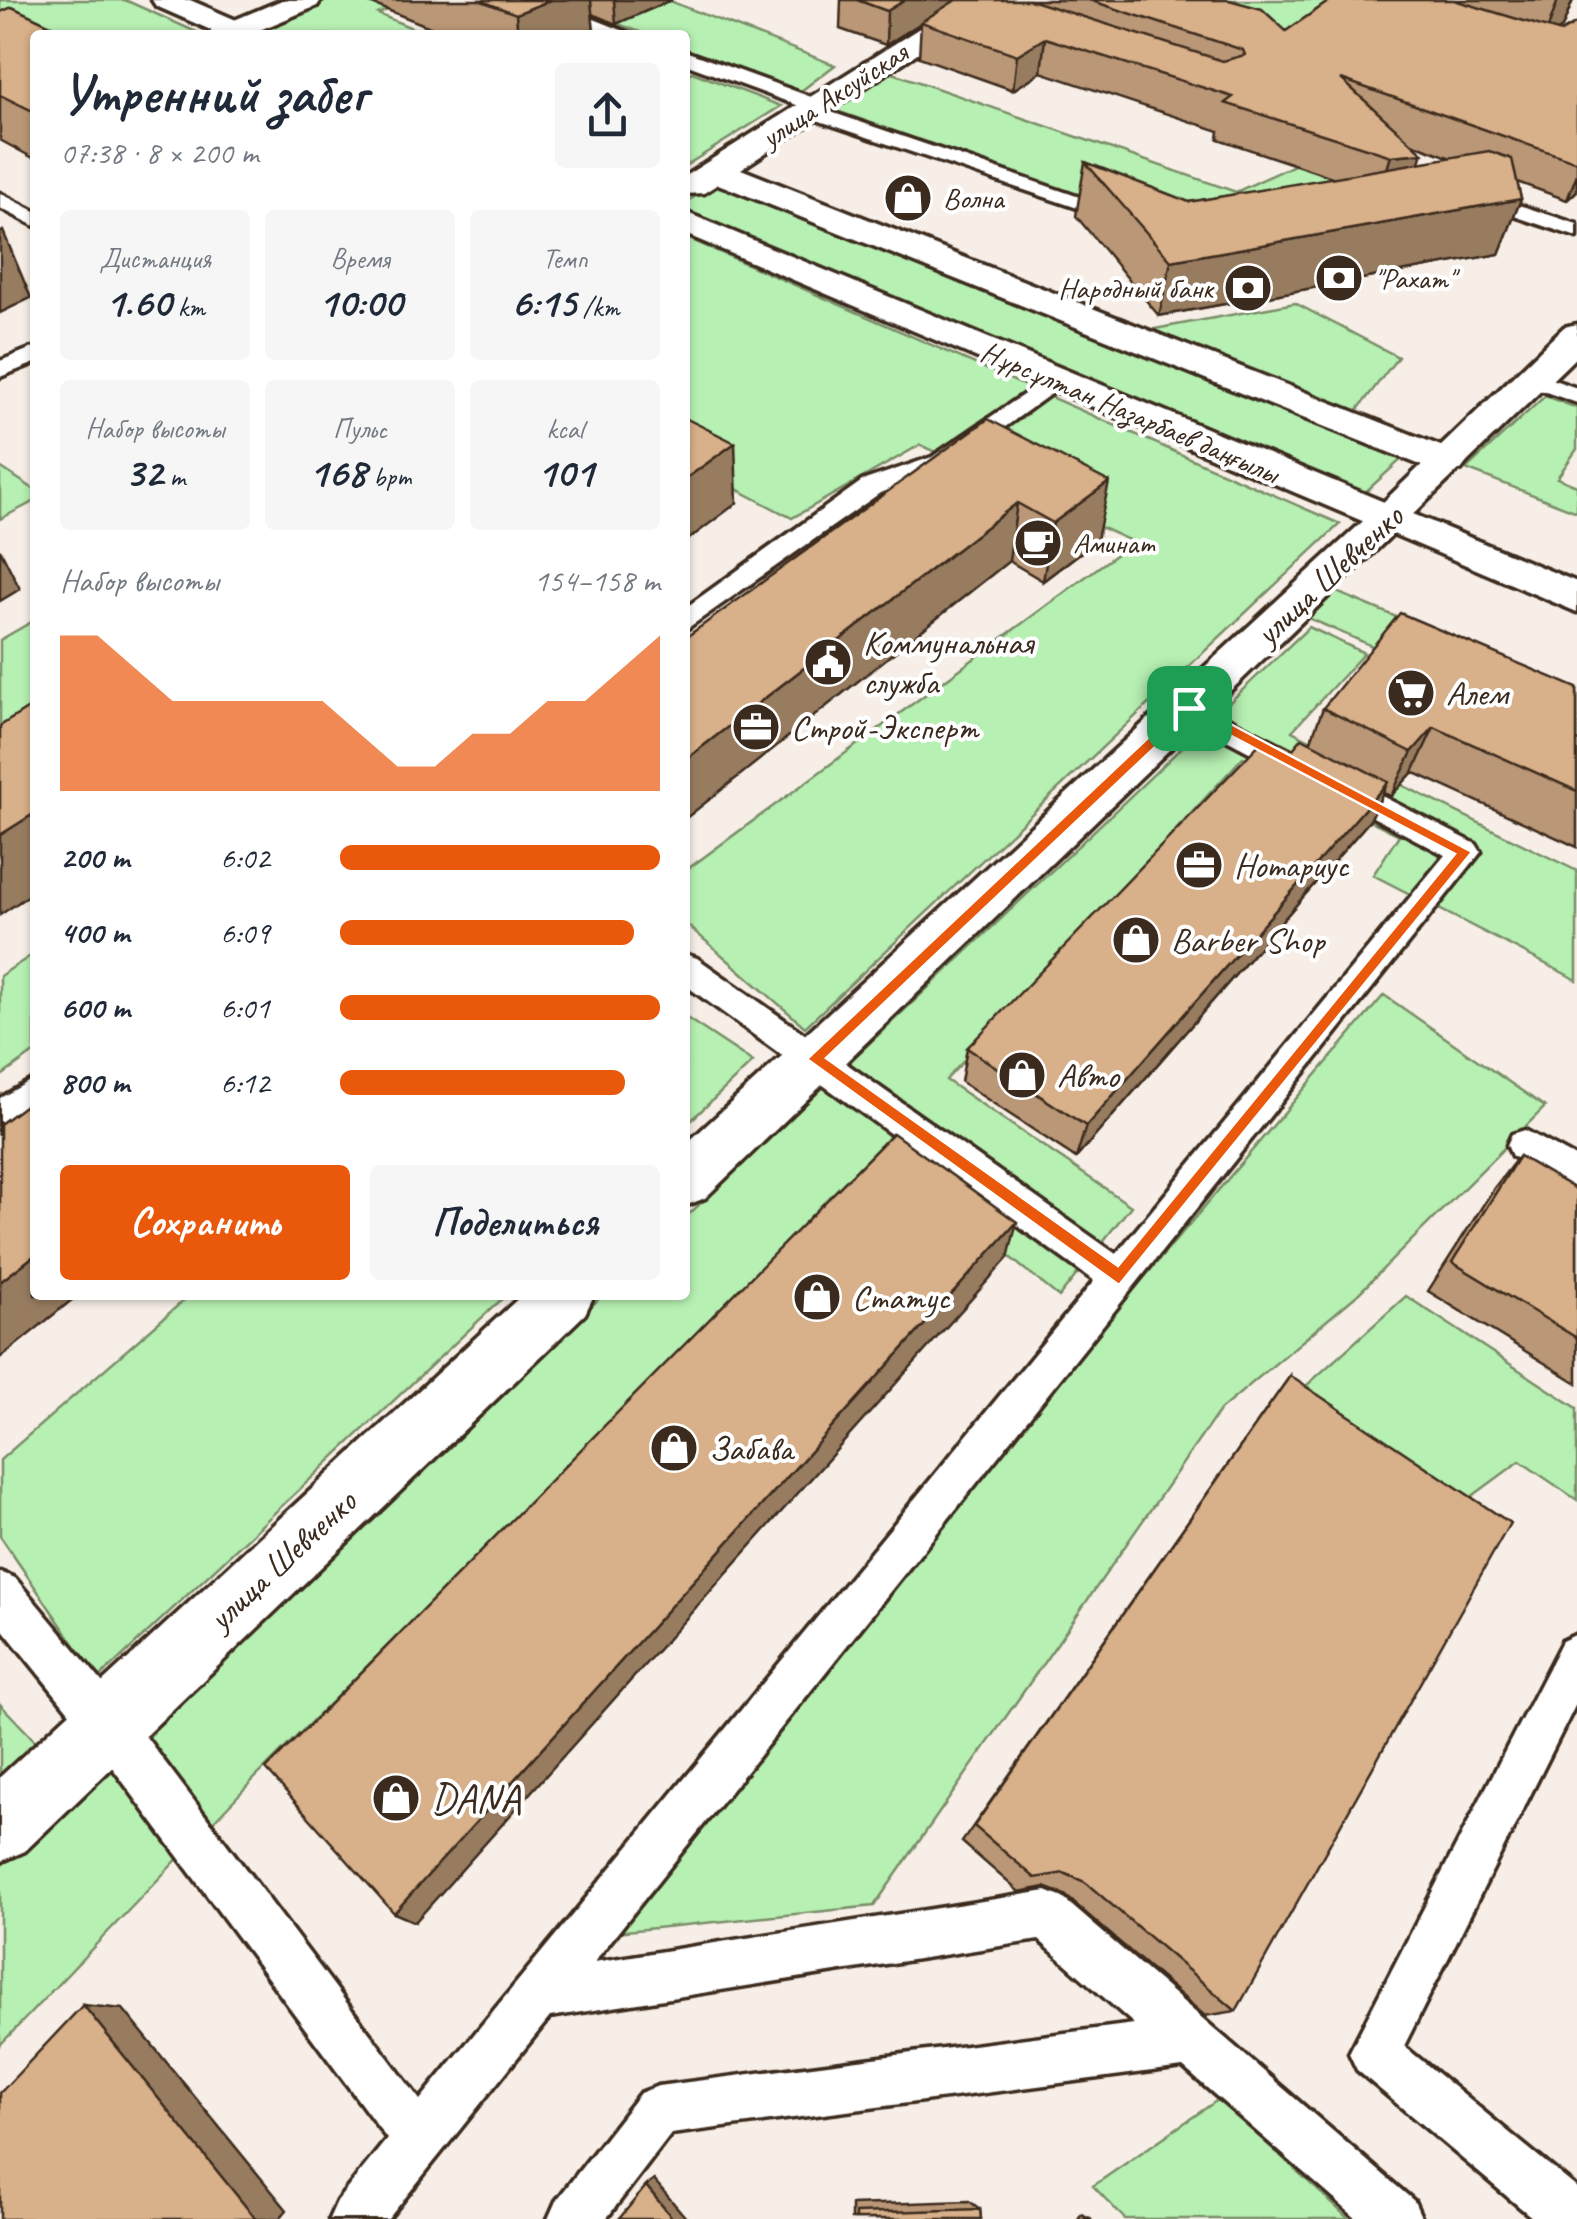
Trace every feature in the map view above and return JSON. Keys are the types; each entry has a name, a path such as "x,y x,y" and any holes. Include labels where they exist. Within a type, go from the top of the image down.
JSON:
{"street":[{"path":"166,0 229,30"},
{"path":"242,30 307,0"},
{"name":"улица Аксуйская","path":"690,187 982,7"},
{"path":"716,171 1447,462"},
{"name":"Нұрсұлтан Назарбаев даңғылы","path":"690,224 1577,598"},
{"name":"улица Шевченко","path":"690,1177 1387,521 1577,335"},
{"name":"улица Шевченко","path":"0,1826 559,1300"}],"lane":[{"path":"529,0 611,30"},
{"path":"690,59 814,108 1146,223"},
{"path":"1442,194 1462,192 1577,231"},
{"path":"0,199 30,217"},
{"path":"1531,379 1577,396"},
{"path":"690,617 871,487 941,462 1055,380"},
{"path":"690,587 714,600"},
{"path":"355,2219 1464,852 1189,708"},
{"path":"690,971 1119,1278"},
{"path":"0,1118 30,1096"},
{"path":"1525,1144 1577,1177"},
{"path":"0,1593 108,1724 419,2140"},
{"path":"1574,2219 1374,2053 1577,1656"},
{"path":"536,1995 1046,1916 1396,2219"},
{"path":"574,2219 658,2112 1191,2041"}],"green space":[{"path":"0,0 125,0 192,30 30,30 30,40 0,73"},
{"path":"328,0 409,0 378,14 417,30 262,30"},
{"path":"553,0 667,0 835,65 801,91 690,51 690,30 634,30"},
{"path":"1129,0 1350,0 1305,51"},
{"path":"692,72 781,106 690,163"},
{"path":"890,72 1236,192 1305,160 1393,188 1163,225 831,109"},
{"path":"721,180 1405,456 1360,497 690,218 690,200"},
{"path":"690,239 1340,524 805,1027 690,927 690,867 1133,542 920,445 792,518 690,465"},
{"path":"1295,303 1398,357 1353,416 1144,331"},
{"path":"1545,396 1577,408 1577,449 1557,478 1577,486 1577,512 1466,469"},
{"path":"0,467 30,487 30,504 0,519"},
{"path":"1332,590 1577,693 1577,736 1306,617"},
{"path":"30,623 30,735 0,753 0,640"},
{"path":"1309,627 1364,653 1292,731 1577,871 1577,980 1373,875 1399,835 1243,757 946,1080 1131,1206 1059,1297 881,1153 251,1782 0,2045 0,1867 598,1300 690,1300 690,1213"},
{"path":"30,956 30,1056 0,1077 0,976"},
{"path":"1384,995 1545,1107 1357,1295 1220,1410 874,1906 586,1935"},
{"path":"690,1020 753,1062 690,1121"},
{"path":"1406,1296 1577,1408 1577,1500 1520,1461 1441,1519 1306,1386"},
{"path":"184,1300 501,1300 98,1679 0,1536 0,1460"},
{"path":"0,1704 39,1745 0,1780"},
{"path":"1219,2099 1349,2219 1125,2219 1093,2186"}],"building":[{"path":"479,0 551,0 516,14"},
{"path":"857,0 905,0 887,11"},
{"path":"956,0 1030,0 1223,61 1245,55 1243,50 1089,0 1229,0 1262,9 1286,31 1331,0 1454,0 1561,32 1577,23 1577,162 1341,79 1423,153 1391,156 1225,103 1233,97 1045,38 1017,55 921,22"},
{"path":"12,7 61,30 30,30 30,110 0,95 0,12"},
{"path":"1489,151 1512,159 1521,199 1171,261 1085,162 1189,202"},
{"path":"988,419 1109,482 1053,523 1017,503 690,756 690,634"},
{"path":"690,420 735,443 690,475"},
{"path":"1400,613 1577,688 1577,791 1434,727 1412,752 1323,708"},
{"path":"30,707 30,816 0,835 0,726"},
{"path":"1267,736 1293,749 1302,738 1388,782 1086,1126 967,1048"},
{"path":"30,1102 30,1259 0,1282 0,1124"},
{"path":"893,1133 1017,1222 394,1913 266,1769"},
{"path":"1519,1156 1577,1190 1577,1338 1452,1262"},
{"path":"1290,1376 1510,1523 1236,2011 1085,1882 1064,1873 1035,1878 974,1826"},
{"path":"83,2005 254,2219 0,2219 0,2093"},
{"path":"646,2186 673,2219 619,2219"},
{"path":"980,2209 981,2219 855,2219 855,2213"}],"place":[{"name":"Волна","path":"908,198"},
{"name":"\"Рахат\"","path":"1339,278"},
{"name":"Народный банк","path":"1248,288"},
{"name":"Аминат","path":"1038,543"},
{"name":"Коммунальная служба","path":"828,662"},
{"name":"Алем","path":"1411,693"},
{"name":"Строй-Эксперт","path":"756,727"},
{"name":"Нотариус","path":"1199,865"},
{"name":"Barber Shop","path":"1136,940"},
{"name":"Авто","path":"1022,1075"},
{"name":"Статус","path":"817,1297"},
{"name":"Забава","path":"674,1448"},
{"name":"DANA","path":"396,1798"}],"route":[{"path":"1189,708 1464,852 1119,1278 815,1059 1189,708"}]}
